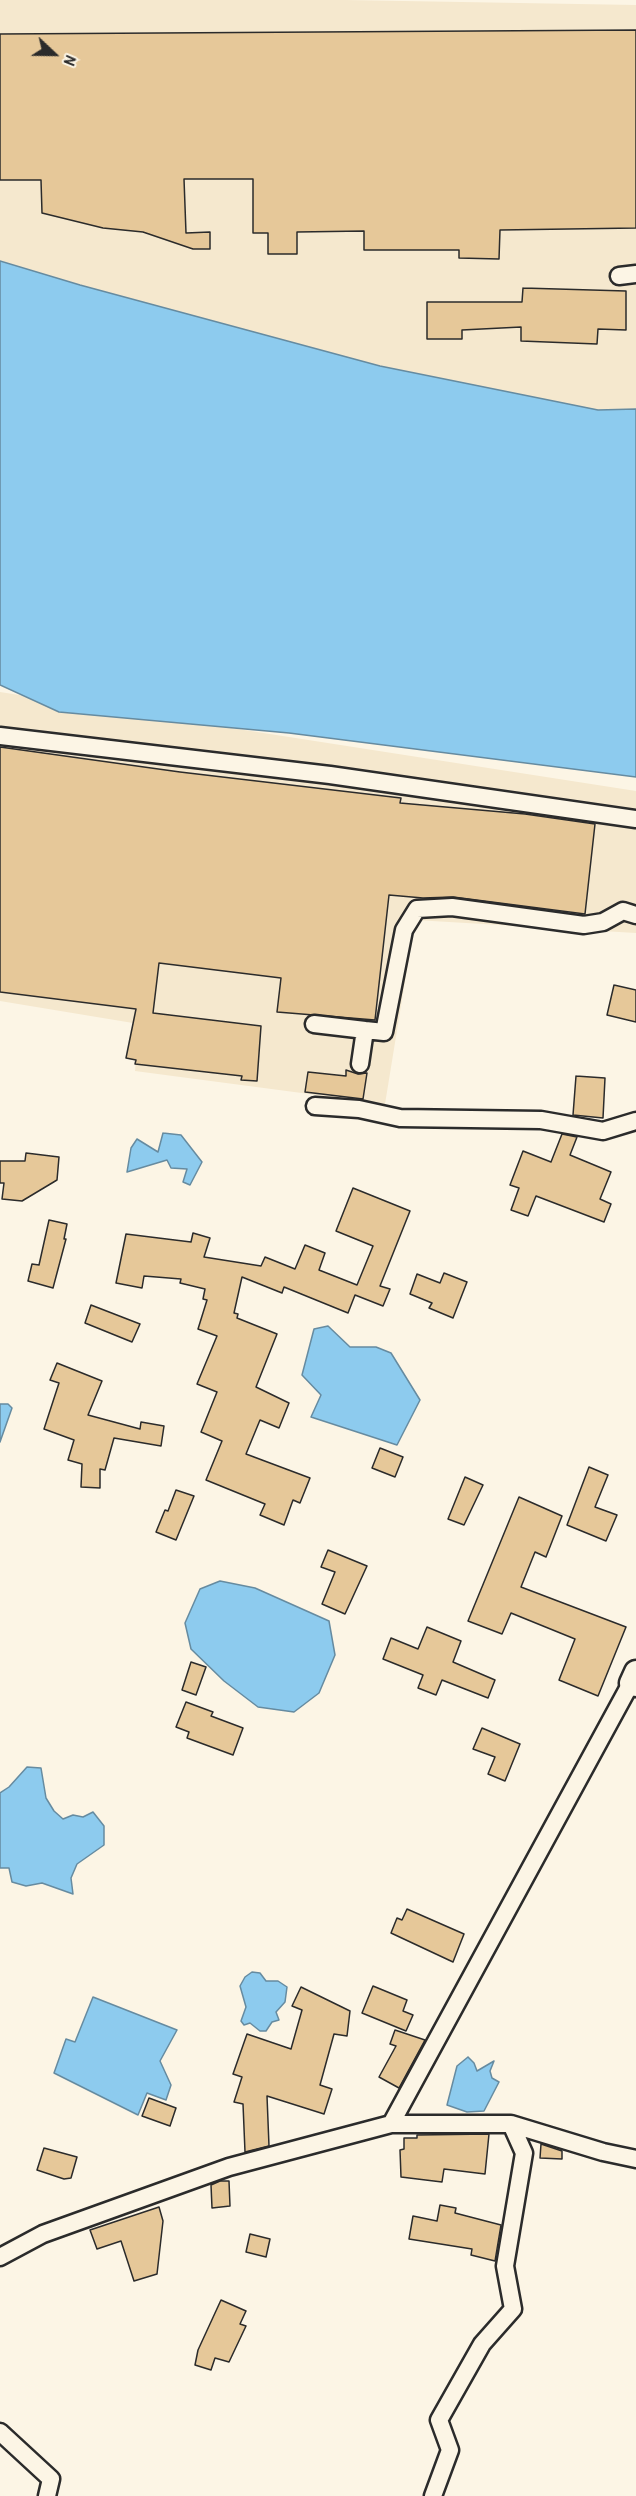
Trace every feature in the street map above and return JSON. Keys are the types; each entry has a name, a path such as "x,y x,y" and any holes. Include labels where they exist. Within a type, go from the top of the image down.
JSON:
{"street":[{"path":"0,736 330,775 636,819"},
{"path":"314,1024 384,1032 404,930 417,909 452,907 584,925 603,922 623,911 636,915"},
{"path":"360,1064 365,1030"},
{"path":"315,1106 359,1109 400,1118 541,1120 603,1131 636,1121"},
{"path":"391,2124 634,1681"},
{"path":"0,2257 43,2234 229,2167 391,2124 511,2124 603,2152 636,2159"},
{"path":"433,2496 450,2450 439,2420 482,2344 513,2309 505,2266 524,2153 511,2124"},
{"path":"0,2432 51,2480 47,2496"}],"shaded area":[{"path":"0,0 345,0 636,5 636,409 598,410 380,366 80,285 0,261"},
{"path":"0,692 636,791 636,933 415,920 385,1104 135,1071 139,1024 0,1001"}],"water":[{"path":"0,261 80,285 380,366 598,410 636,409 636,777 289,733 59,712 0,685"},
{"path":"163,1133 181,1135 202,1162 190,1185 183,1182 187,1169 171,1168 167,1160 127,1172 131,1148 137,1139 158,1152"},
{"path":"328,1326 350,1347 376,1347 391,1353 420,1400 397,1445 311,1417 321,1395 302,1375 314,1329"},
{"path":"0,1404 8,1404 12,1408 0,1442"},
{"path":"220,1581 255,1588 329,1621 335,1655 319,1693 294,1712 258,1707 224,1681 191,1649 185,1623 200,1589"},
{"path":"27,1767 41,1768 46,1798 54,1811 63,1819 73,1815 83,1817 93,1812 104,1826 104,1845 77,1864 71,1878 73,1894 42,1883 26,1886 12,1882 9,1868 0,1868 0,1793 9,1787"},
{"path":"252,1972 260,1973 266,1981 278,1981 287,1987 285,2002 276,2012 279,2020 272,2022 266,2031 260,2031 250,2023 244,2025 241,2021 246,2007 240,1986 245,1977"},
{"path":"93,1997 177,2030 160,2061 171,2085 166,2100 147,2093 138,2115 54,2073 66,2039 75,2042"},
{"path":"468,2057 474,2063 477,2071 494,2061 490,2071 492,2078 499,2082 484,2111 467,2112 447,2105 457,2066"}],"building":[{"path":"636,30 636,228 500,230 499,259 459,258 459,250 364,250 364,231 297,232 297,254 268,254 268,233 253,233 253,179 184,179 186,233 210,232 210,249 193,249 143,232 103,228 42,213 41,180 0,180 0,34"},
{"path":"523,288 626,291 626,330 598,329 597,344 521,341 521,327 462,330 462,339 427,339 427,302 522,302"},
{"path":"0,747 180,772 401,798 400,803 525,814 595,824 585,914 453,897 423,898 389,895 375,1020 277,1012 281,978 159,963 153,1013 261,1026 257,1081 241,1080 242,1076 135,1064 136,1060 126,1058 136,1009 0,992"},
{"path":"614,985 636,990 636,1022 607,1015"},
{"path":"346,1070 358,1074 367,1073 363,1099 305,1092 308,1072 346,1076"},
{"path":"576,1076 605,1078 603,1118 573,1115"},
{"path":"562,1134 577,1137 570,1155 611,1172 600,1199 611,1204 604,1222 536,1196 528,1216 511,1210 519,1188 510,1185 523,1151 551,1162"},
{"path":"26,1153 59,1157 57,1180 22,1201 2,1199 4,1183 0,1183 0,1161 25,1161"},
{"path":"353,1188 410,1211 380,1286 390,1289 383,1306 355,1295 348,1313 284,1287 282,1293 242,1277 234,1313 238,1314 237,1318 277,1334 256,1387 289,1403 279,1428 260,1420 246,1454 310,1478 300,1503 293,1500 284,1525 260,1515 265,1504 206,1480 222,1441 201,1432 217,1392 197,1384 217,1336 198,1329 207,1300 203,1299 205,1289 180,1283 181,1279 144,1276 142,1288 116,1283 126,1234 191,1242 193,1233 210,1238 204,1257 261,1266 265,1257 295,1269 305,1245 325,1253 319,1270 357,1285 373,1246 336,1231"},
{"path":"49,1220 67,1224 64,1239 66,1239 53,1288 28,1281 32,1264 39,1265"},
{"path":"444,1273 467,1282 453,1318 429,1308 432,1303 410,1294 417,1274 440,1283"},
{"path":"91,1305 140,1324 132,1342 85,1323"},
{"path":"57,1363 102,1381 88,1415 140,1429 141,1422 164,1426 161,1446 114,1438 105,1470 100,1469 100,1488 81,1487 82,1464 68,1460 74,1440 44,1429 59,1383 50,1380"},
{"path":"380,1448 403,1457 395,1477 372,1468"},
{"path":"589,1467 608,1475 595,1507 617,1515 606,1541 567,1525"},
{"path":"465,1477 483,1485 464,1525 448,1519"},
{"path":"176,1490 194,1496 176,1540 156,1532 165,1510 168,1511"},
{"path":"519,1497 562,1516 546,1557 535,1552 521,1587 626,1627 598,1696 559,1680 575,1639 511,1613 502,1634 468,1621"},
{"path":"328,1550 367,1566 345,1614 322,1604 335,1572 321,1567"},
{"path":"427,1627 461,1641 453,1662 495,1680 488,1698 442,1680 436,1695 418,1688 423,1675 383,1659 391,1638 418,1649"},
{"path":"191,1662 206,1667 196,1695 182,1690"},
{"path":"186,1702 213,1712 211,1716 243,1728 233,1755 187,1738 189,1732 176,1727"},
{"path":"482,1728 520,1744 505,1781 488,1774 495,1757 473,1749"},
{"path":"407,1909 464,1934 453,1962 391,1933 397,1918 402,1920"},
{"path":"373,1986 407,2000 403,2011 413,2015 406,2031 362,2013"},
{"path":"301,1987 350,2011 347,2036 334,2034 320,2085 332,2089 324,2114 267,2096 269,2146 245,2152 243,2104 234,2102 242,2077 233,2074 247,2034 291,2049 302,2010 292,2006"},
{"path":"395,2030 425,2040 399,2088 379,2077 396,2046 390,2044"},
{"path":"149,2098 176,2108 170,2126 142,2116"},
{"path":"489,2134 485,2174 444,2169 442,2182 401,2177 400,2150 404,2149 404,2138 417,2138 417,2135"},
{"path":"541,2144 562,2151 562,2159 540,2158"},
{"path":"44,2148 77,2157 71,2178 64,2179 37,2170"},
{"path":"220,2181 229,2181 230,2206 212,2208 211,2185"},
{"path":"440,2205 456,2208 455,2213 501,2225 495,2261 471,2255 472,2249 409,2239 413,2216 437,2221"},
{"path":"159,2207 163,2221 157,2274 134,2281 121,2241 97,2249 90,2230"},
{"path":"250,2234 270,2239 266,2257 246,2252"},
{"path":"221,2300 246,2311 240,2324 246,2326 229,2362 215,2358 211,2370 195,2365 198,2350"}]}
